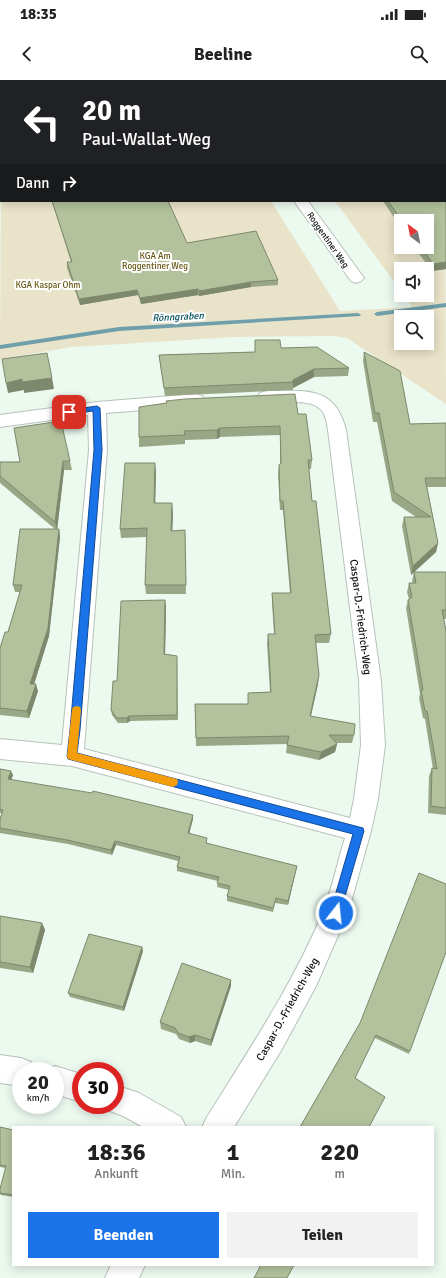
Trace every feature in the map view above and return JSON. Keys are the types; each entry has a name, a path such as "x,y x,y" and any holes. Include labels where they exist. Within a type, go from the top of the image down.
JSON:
{"street":[{"name":"Roggentiner Weg","path":"302,202 356,278"},
{"name":"Caspar-D.-Friedrich-Weg","path":"218,1126 272,1039 307,977 336,913 359,831 366,799 373,746 370,681 337,430 333,415 327,405 312,399 294,396 247,398"},
{"path":"0,421 97,408 216,399"},
{"path":"72,756 98,450 97,408"},
{"path":"0,749 72,756 359,831"},
{"path":"0,1069 12,1071"},
{"path":"124,1101 169,1126"},
{"path":"121,1278 128,1266"}],"green space":[{"path":"1,202 272,202 340,311 412,307 409,302 434,302 434,262 394,262 394,281 336,202 445,202 446,404 347,338 334,336 235,337 72,347 0,359"}],"building":[{"path":"52,202 168,202 187,243 256,231 278,280 251,282 199,291 198,289 140,298 137,290 79,299 67,262 72,262"},
{"path":"389,202 446,202 446,262 434,264 434,262 432,262 426,254 434,254 434,214 397,214"},
{"path":"255,340 280,340 281,348 317,347 349,368 314,369 293,380 293,382 164,388 159,355 255,352"},
{"path":"364,352 400,371 410,424 446,423 446,478 425,478 438,543 413,566 404,517 431,517 394,492 379,413 375,413"},
{"path":"47,353 52,378 22,382 22,379 6,383 2,359"},
{"path":"295,394 298,414 306,414 312,460 308,460 312,501 316,501 331,634 315,635 319,675 310,716 355,724 354,735 329,735 337,744 321,752 287,745 289,736 196,738 195,704 248,704 248,693 271,692 268,634 275,634 272,593 291,593 283,501 280,501 280,426 220,428 217,430 184,431 185,435 139,437 139,407 167,403 166,401 185,399"},
{"path":"61,421 70,461 63,461 55,522 0,476 0,462 20,462 14,428"},
{"path":"125,463 155,463 154,503 172,503 171,531 185,530 186,585 145,585 147,528 120,529"},
{"path":"20,529 59,529 48,628 30,684 36,684 27,711 0,708 0,648 5,632 8,632 22,585 13,585"},
{"path":"414,572 446,572 446,610 442,610 446,631 446,808 431,806 432,768 437,769 427,711 425,711 421,690 423,690 408,600 412,597 409,583 416,583"},
{"path":"165,600 164,654 177,656 177,715 129,716 127,718 117,718 111,710 113,681 117,681 121,601"},
{"path":"0,769 11,771 8,779 92,793 93,791 193,815 188,833 207,838 206,843 297,866 288,901 276,898 273,908 227,896 230,886 217,883 219,877 177,867 180,857 115,841 111,850 67,840 0,828 0,819 3,810 0,809"},
{"path":"419,873 446,884 446,952 410,1051 376,1035 355,1078 385,1097 370,1126 301,1126 360,1023"},
{"path":"0,916 42,923 30,967 0,962"},
{"path":"89,934 142,947 123,1007 68,993"},
{"path":"182,963 231,980 211,1040 195,1035 189,1037 178,1033 175,1028 160,1022"},
{"path":"0,1127 12,1130 12,1195 0,1193 6,1166 0,1165"},
{"path":"259,1266 293,1266 287,1278 254,1278 260,1267"}],"waterway":[{"name":"Rönngraben","path":"377,314 446,305"},
{"name":"Rönngraben","path":"0,347 119,329 358,315"}],"slow traffic":[{"path":"77,710 72,756 173,782"}],"route":[{"path":"69,412 97,408 98,450 72,756 359,831 336,913"}],"park label":[{"name":"KGA Am Roggentiner Weg","path":"155,262"},
{"name":"KGA Kaspar Ohm","path":"48,285"}]}
